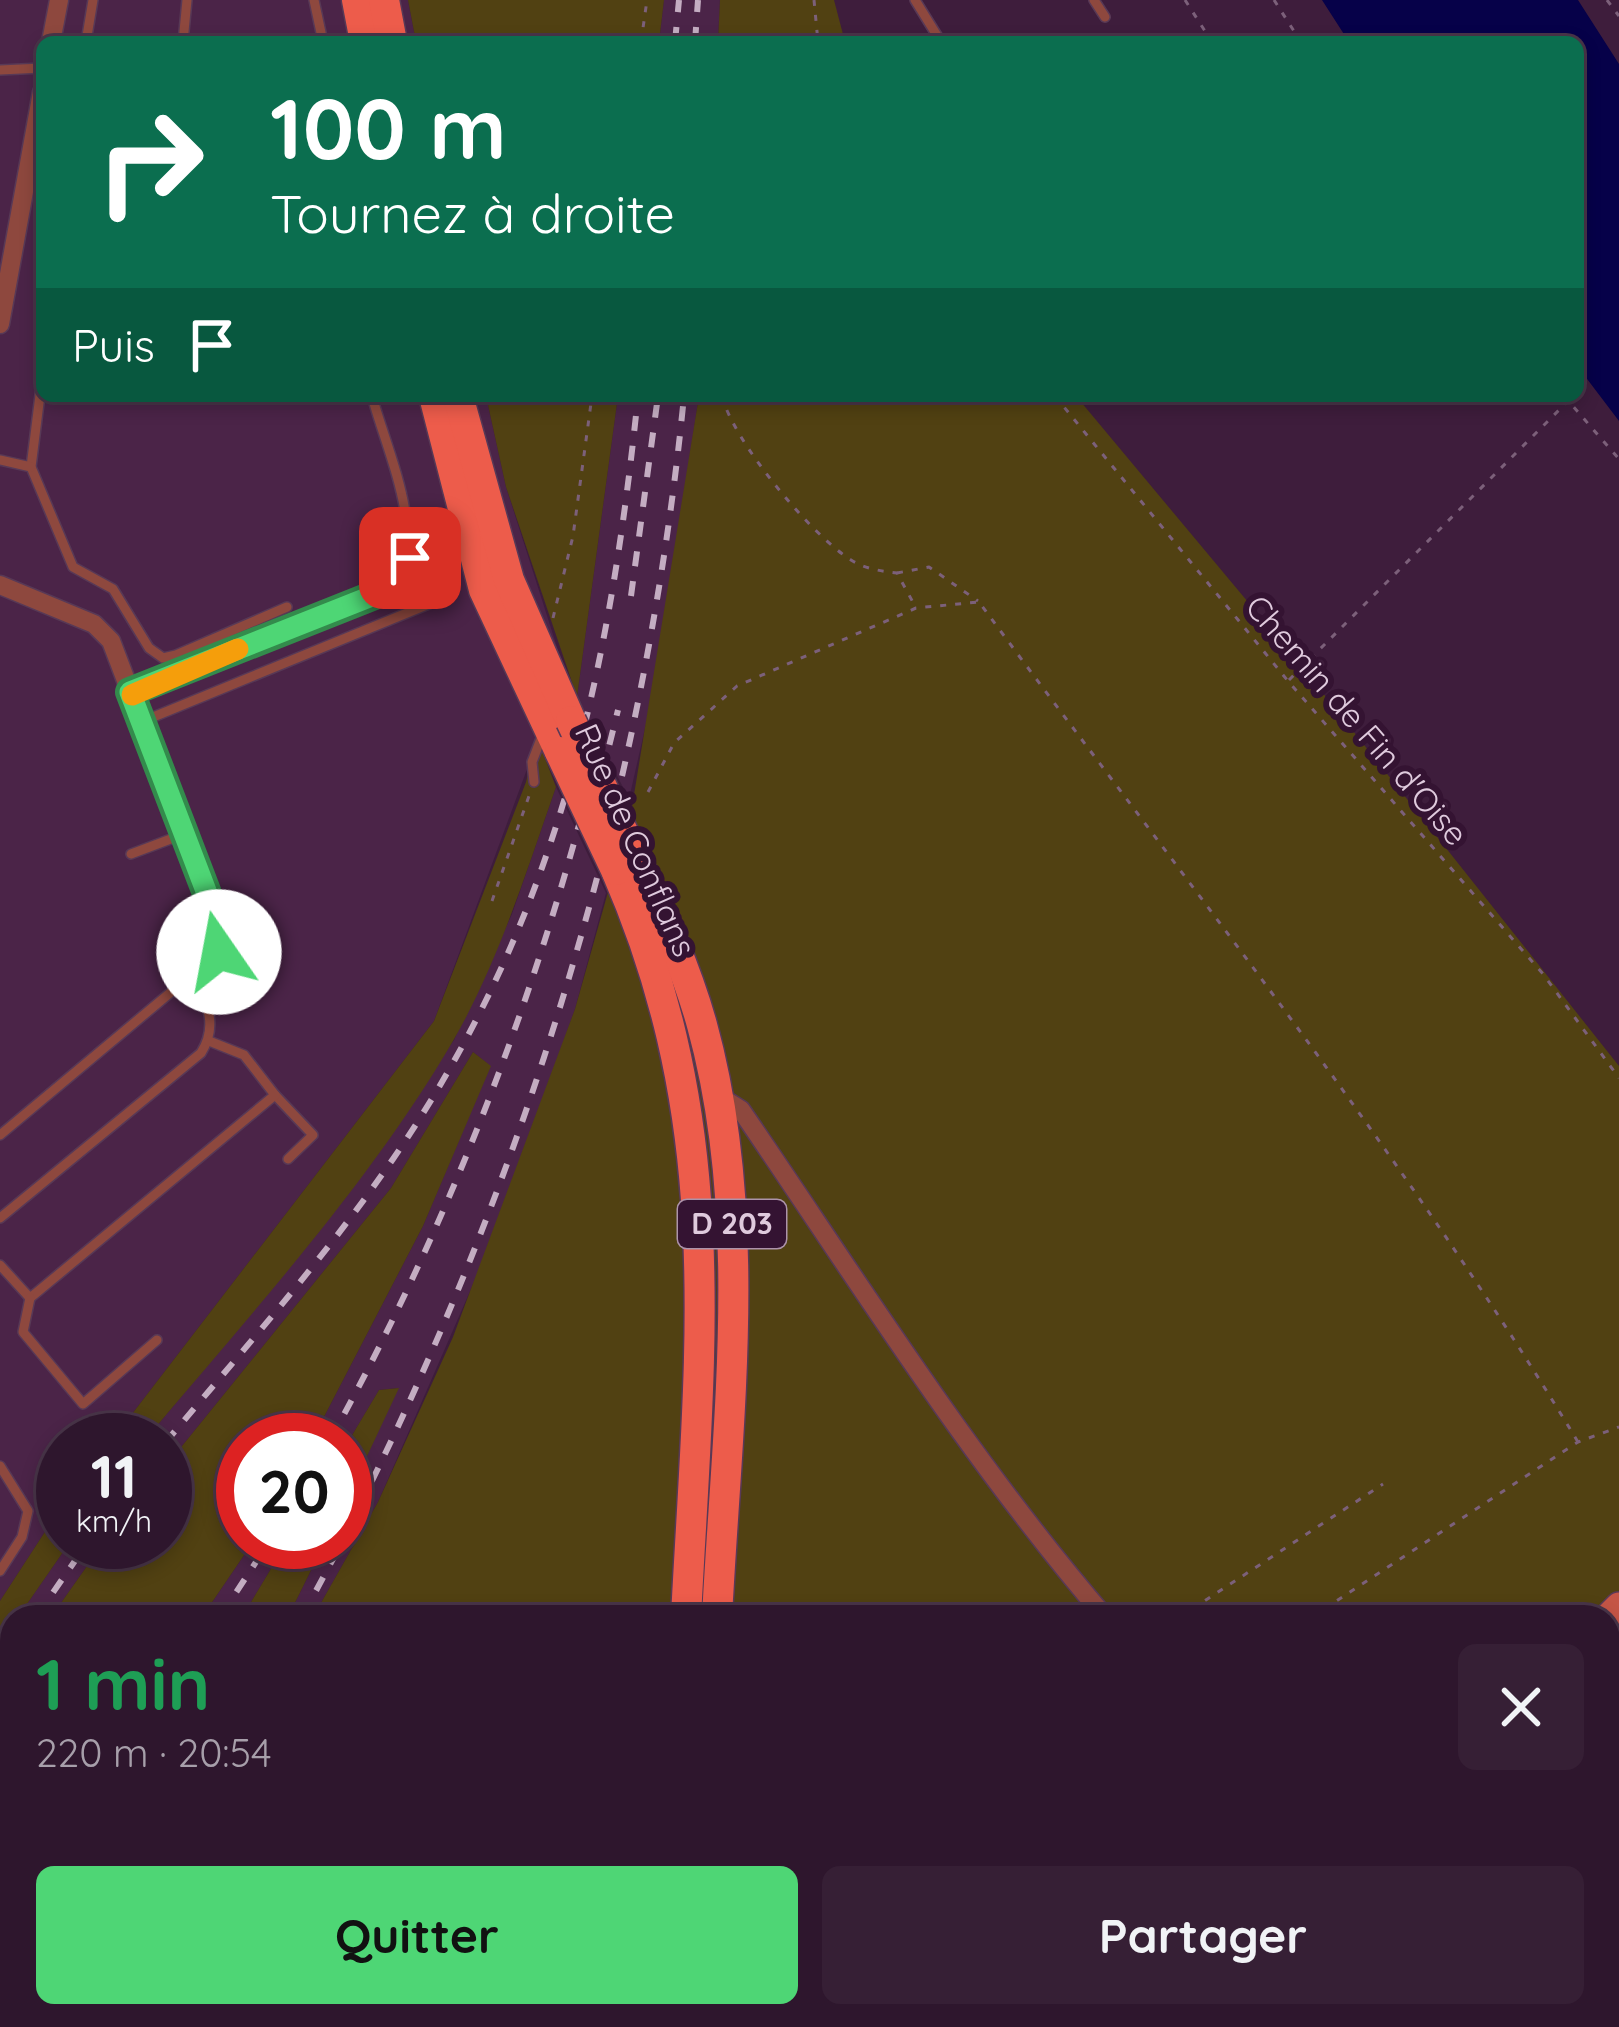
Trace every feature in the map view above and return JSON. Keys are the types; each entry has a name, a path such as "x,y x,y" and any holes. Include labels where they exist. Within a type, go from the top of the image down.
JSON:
{"main road":[{"path":"357,0 364,36"},
{"path":"384,0 391,36"},
{"name":"Rue de Conflans","path":"436,402 484,590 681,962 717,1095 729,1185 733,1308 718,1605"},
{"name":"Rue de Conflans","path":"460,402 494,537 535,646 559,733"},
{"name":"Rue de Conflans","path":"623,858 669,1013 698,1185 703,1289 687,1605"}],"street":[{"path":"52,36 59,0"},
{"path":"0,324 36,151"},
{"path":"0,585 94,624 111,641 216,917"},
{"name":"Rue de Conflans","path":"717,1095 741,1110 875,1315 1095,1605"},
{"path":"729,1185 740,1150 759,1144"}],"lane":[{"path":"87,36 93,0"},
{"path":"184,36 187,0"},
{"path":"314,0 321,36"},
{"path":"915,0 937,36"},
{"path":"1094,0 1105,17"},
{"path":"0,70 36,68"},
{"path":"39,402 31,467 73,567 112,589 149,648 163,658 287,608"},
{"path":"130,692 392,588 404,574 411,539 374,402"},
{"path":"0,460 31,467"},
{"path":"141,722 446,597"},
{"path":"534,782 532,762 559,733"},
{"path":"131,854 184,834"},
{"path":"0,1136 219,952 216,917"},
{"path":"0,1218 201,1053 208,1041 210,1016 191,978"},
{"path":"208,1041 244,1055 313,1135 288,1159"},
{"path":"157,1340 83,1403 23,1332 29,1298 275,1095"},
{"path":"0,1265 29,1298"},
{"path":"0,1466 28,1511 22,1537 0,1571"}],"path":[{"path":"642,36 646,0"},
{"path":"813,36 818,33 814,0"},
{"path":"1185,0 1208,36"},
{"path":"1274,0 1297,36"},
{"path":"1607,0 1619,16"},
{"path":"535,646 552,621 569,553 591,402"},
{"path":"725,402 749,450 796,512 851,560 897,573 929,567 979,602 1401,1172 1516,1339 1578,1442"},
{"name":"Chemin de Fin d'Oise","path":"1059,402 1288,681 1543,974 1619,1078"},
{"path":"1288,681 1562,402"},
{"path":"1569,402 1619,460"},
{"path":"897,573 916,608"},
{"path":"648,792 674,743 737,686 916,608 979,602"},
{"path":"492,902 534,782"},
{"path":"1330,1605 1578,1442 1619,1426"},
{"path":"1198,1605 1383,1484"}],"shaded area":[{"path":"0,0 408,0 415,36 36,36 36,402 487,402 506,487 564,669 434,1021 133,1413 36,1413 36,1546 0,1601"},
{"path":"408,0 664,0 660,36 415,36"},
{"path":"664,0 720,0 718,36 660,36"},
{"path":"720,0 834,0 843,36 718,36"},
{"path":"1322,0 1578,0 1619,64 1619,421 1584,375 1584,36 1345,36"},
{"path":"487,402 617,402 577,697 506,487"},
{"path":"617,402 698,402 655,684 629,799 577,697"},
{"path":"698,402 1081,402 1303,668 1619,1066 1619,1605 320,1605 340,1569 372,1569 372,1513 453,1337 575,1009 632,807"},
{"path":"537,737 556,787 497,949 469,1011 420,1095 346,1197 168,1413 133,1413 434,1021 526,782"},
{"path":"556,787 606,893 575,1009 498,1227 372,1513 372,1444 398,1388 379,1390 365,1413 326,1413 423,1226 490,1066 473,1052 391,1188 192,1434 192,1413 168,1413 316,1235 454,1040 512,914"},
{"path":"473,1052 491,1066 423,1226 326,1413 216,1413 216,1569 235,1569 210,1605 59,1605 85,1569 192,1569 192,1434 391,1188"},
{"path":"399,1388 372,1446 372,1413 365,1413 379,1390"},
{"path":"36,1546 36,1569 51,1569 26,1605 0,1605"},
{"path":"51,1569 85,1569 59,1605 26,1605"},
{"path":"235,1569 271,1569 249,1605 210,1605"},
{"path":"271,1569 312,1569 294,1605 249,1605"},
{"path":"312,1569 340,1569 320,1605 294,1605"}],"railway":[{"path":"676,36 679,0"},
{"path":"695,36 698,0"},
{"path":"190,1413 367,1196 449,1069 496,979 535,887 591,698 611,601 637,402"},
{"path":"631,596 657,402"},
{"path":"372,1479 469,1263 522,1124 568,982 640,692 666,545 683,402"},
{"path":"595,803 618,710"},
{"path":"345,1413 411,1282 481,1120 540,954 590,784"},
{"path":"44,1605 69,1569"},
{"path":"228,1605 251,1569"},
{"path":"308,1605 328,1569"}],"slow traffic":[{"path":"132,695 130,692 238,649"}],"route":[{"path":"219,952 216,917 130,692 392,588 410,558"}]}
